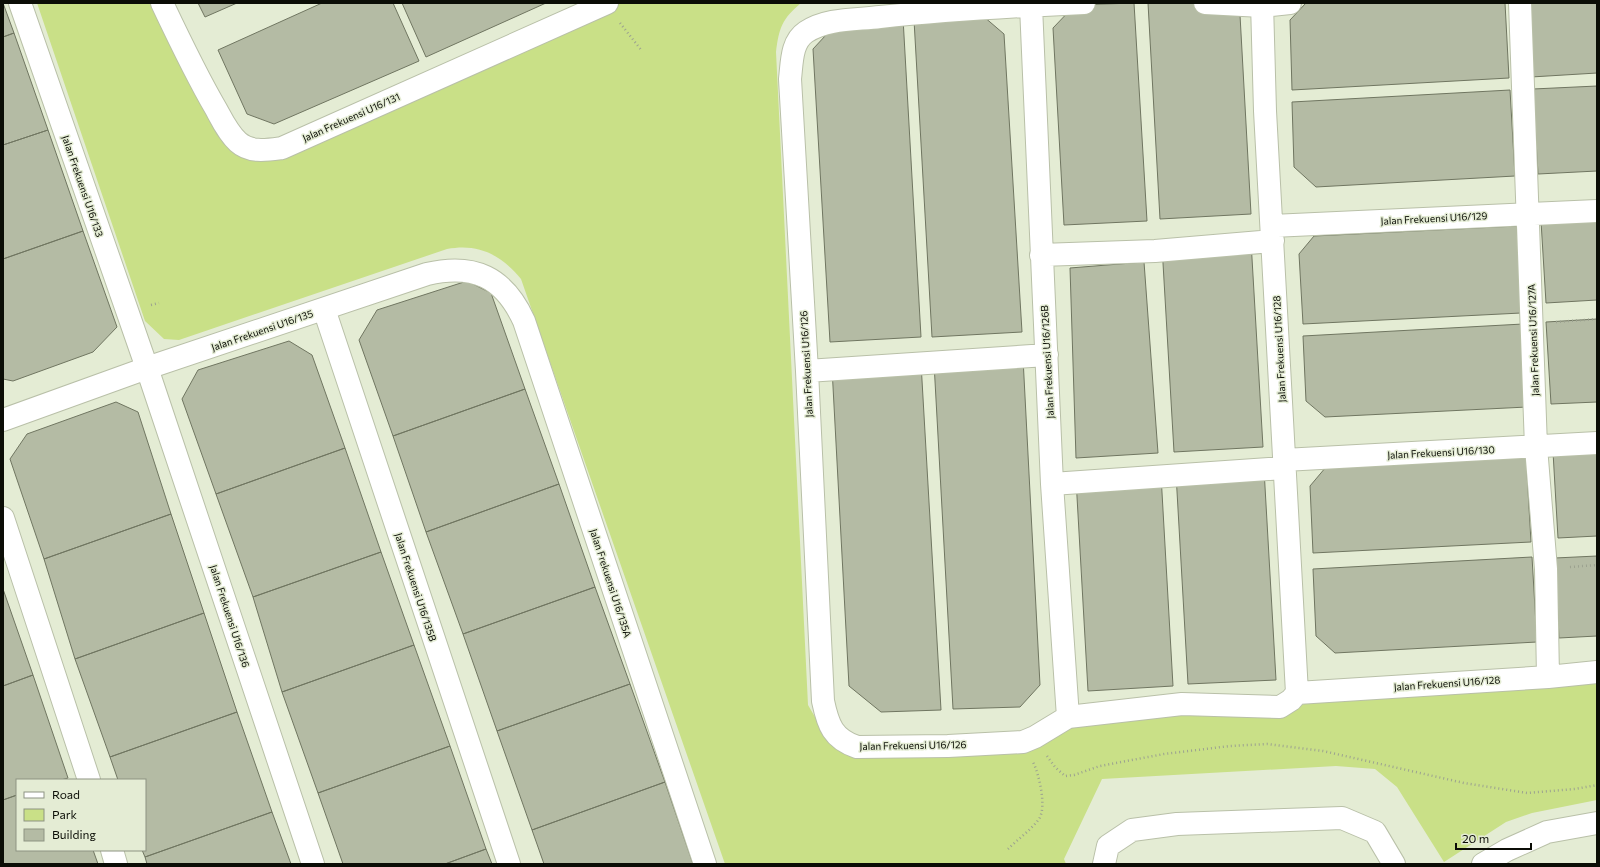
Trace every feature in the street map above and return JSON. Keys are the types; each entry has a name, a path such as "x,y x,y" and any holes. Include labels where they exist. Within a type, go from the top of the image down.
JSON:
{"street":[{"name":"Jalan Frekuensi U16/133","path":"20,3 147,368"},
{"name":"Jalan Frekuensi U16/131","path":"162,3 204,90 227,129 238,143 252,149 264,151 282,148 606,4"},
{"name":"Jalan Frekuensi U16/126","path":"1068,717 1029,740 948,746 857,747 844,742 834,732 826,719 823,701 807,371 790,79 793,52 798,42 805,33 828,23 910,14 1084,3"},
{"path":"1205,3 1290,3"},
{"name":"Jalan Frekuensi U16/127A","path":"1520,3 1533,324 1536,447 1546,569 1548,677"},
{"name":"Jalan Frekuensi U16/128","path":"1262,4 1284,464 1297,693 1548,677 1597,672"},
{"name":"Jalan Frekuensi U16/126B","path":"1031,6 1052,484 1068,717"},
{"name":"Jalan Frekuensi U16/129","path":"1042,255 1155,251 1273,234 1528,214 1597,211"},
{"name":"Jalan Frekuensi U16/135","path":"3,420 147,368 427,274 446,269 466,270 485,276 502,287 516,302"},
{"name":"Jalan Frekuensi U16/135A","path":"516,302 527,328 705,864"},
{"name":"Jalan Frekuensi U16/135B","path":"324,309 509,864"},
{"path":"807,371 1047,355"},
{"name":"Jalan Frekuensi U16/136","path":"147,368 313,864"},
{"name":"Jalan Frekuensi U16/130","path":"1052,484 1284,464 1597,443"},
{"path":"3,518 89,779"},
{"path":"1068,717 1182,704 1280,707 1291,700 1297,693"},
{"path":"1104,864 1108,846 1132,830 1177,824 1342,818 1375,832 1394,864"},
{"path":"1483,864 1507,850 1547,832 1597,823"},
{"path":"112,851 116,864"}],"path":[{"path":"606,4 642,50"},
{"path":"1533,324 1597,319"},
{"path":"1029,740 1065,776 1074,775 1100,766 1164,754 1230,746 1267,744 1323,751 1464,783 1527,793 1575,789 1597,785"},
{"path":"1008,849 1040,818 1042,798 1039,774 1029,740"}],"green space":[{"path":"37,3 156,3 216,124 275,148 604,3 801,3 782,24 778,36 776,52 808,705 822,729 883,758 1012,754 1037,743 1068,716 1193,704 1301,706 1314,697 1597,683 1597,800 1532,813 1506,822 1444,862 1397,787 1375,769 1336,766 1102,779 1064,859 1066,864 725,864 521,279 506,263 488,253 469,248 447,249 179,340 164,339 145,321"}],"building":[{"path":"3,3 14,33 3,37"},
{"path":"198,3 237,3 205,17"},
{"path":"322,3 393,3 419,61 274,124 247,114 218,50"},
{"path":"402,3 546,3 426,57"},
{"path":"1134,3 1147,221 1064,225 1053,28 1075,5"},
{"path":"1148,3 1221,3 1240,15 1251,214 1160,219"},
{"path":"1306,3 1505,3 1509,78 1292,90 1290,20"},
{"path":"1527,3 1597,3 1597,73 1531,77"},
{"path":"983,16 1004,34 1022,332 932,337 914,20"},
{"path":"903,18 921,337 830,342 813,49 839,21"},
{"path":"14,33 48,130 3,145 3,37"},
{"path":"1597,86 1597,171 1538,174 1533,89"},
{"path":"1510,90 1515,176 1316,187 1294,167 1292,102"},
{"path":"48,130 83,231 3,259 3,145"},
{"path":"1597,218 1597,300 1546,303 1541,221"},
{"path":"1517,226 1521,313 1303,324 1299,254 1314,236"},
{"path":"83,231 117,327 93,352 13,381 3,379 3,259"},
{"path":"1251,241 1263,447 1174,452 1162,246"},
{"path":"1144,262 1158,453 1076,458 1070,268"},
{"path":"467,281 491,293 525,389 393,436 359,340 377,310"},
{"path":"1597,319 1597,402 1551,404 1546,322"},
{"path":"1523,324 1527,407 1325,417 1306,401 1303,336"},
{"path":"289,341 312,355 345,448 216,494 182,399 198,370"},
{"path":"1023,358 1040,685 1020,707 953,709 934,363"},
{"path":"921,363 941,710 881,712 849,686 832,368"},
{"path":"525,389 559,484 426,532 393,436"},
{"path":"116,402 138,412 171,514 44,559 10,459 27,434"},
{"path":"345,448 381,552 253,597 216,494"},
{"path":"1597,450 1597,536 1558,538 1553,452"},
{"path":"1526,455 1531,542 1313,553 1310,486 1326,467"},
{"path":"1264,469 1276,680 1188,684 1176,474"},
{"path":"1161,475 1173,686 1088,691 1076,479"},
{"path":"559,484 595,587 463,634 426,532"},
{"path":"171,514 204,613 75,659 44,559"},
{"path":"381,552 414,645 282,692 253,597"},
{"path":"1597,556 1597,636 1559,638 1555,558"},
{"path":"1532,557 1537,642 1335,653 1316,636 1313,569"},
{"path":"595,587 630,684 497,731 463,634"},
{"path":"3,589 33,675 3,686"},
{"path":"204,613 237,712 110,757 75,659"},
{"path":"414,645 450,746 318,793 282,692"},
{"path":"33,675 68,778 16,779 16,795 3,800 3,686"},
{"path":"630,684 665,782 532,830 497,731"},
{"path":"237,712 272,812 145,857 142,851 146,851 146,779 118,779 110,757"},
{"path":"450,746 486,849 445,864 343,864 318,793"},
{"path":"665,782 693,864 544,864 532,830"},
{"path":"16,795 16,851 93,851 98,864 3,864 3,800"},
{"path":"272,812 291,864 147,864 145,857"},
{"path":"486,849 492,864 445,864"}]}
